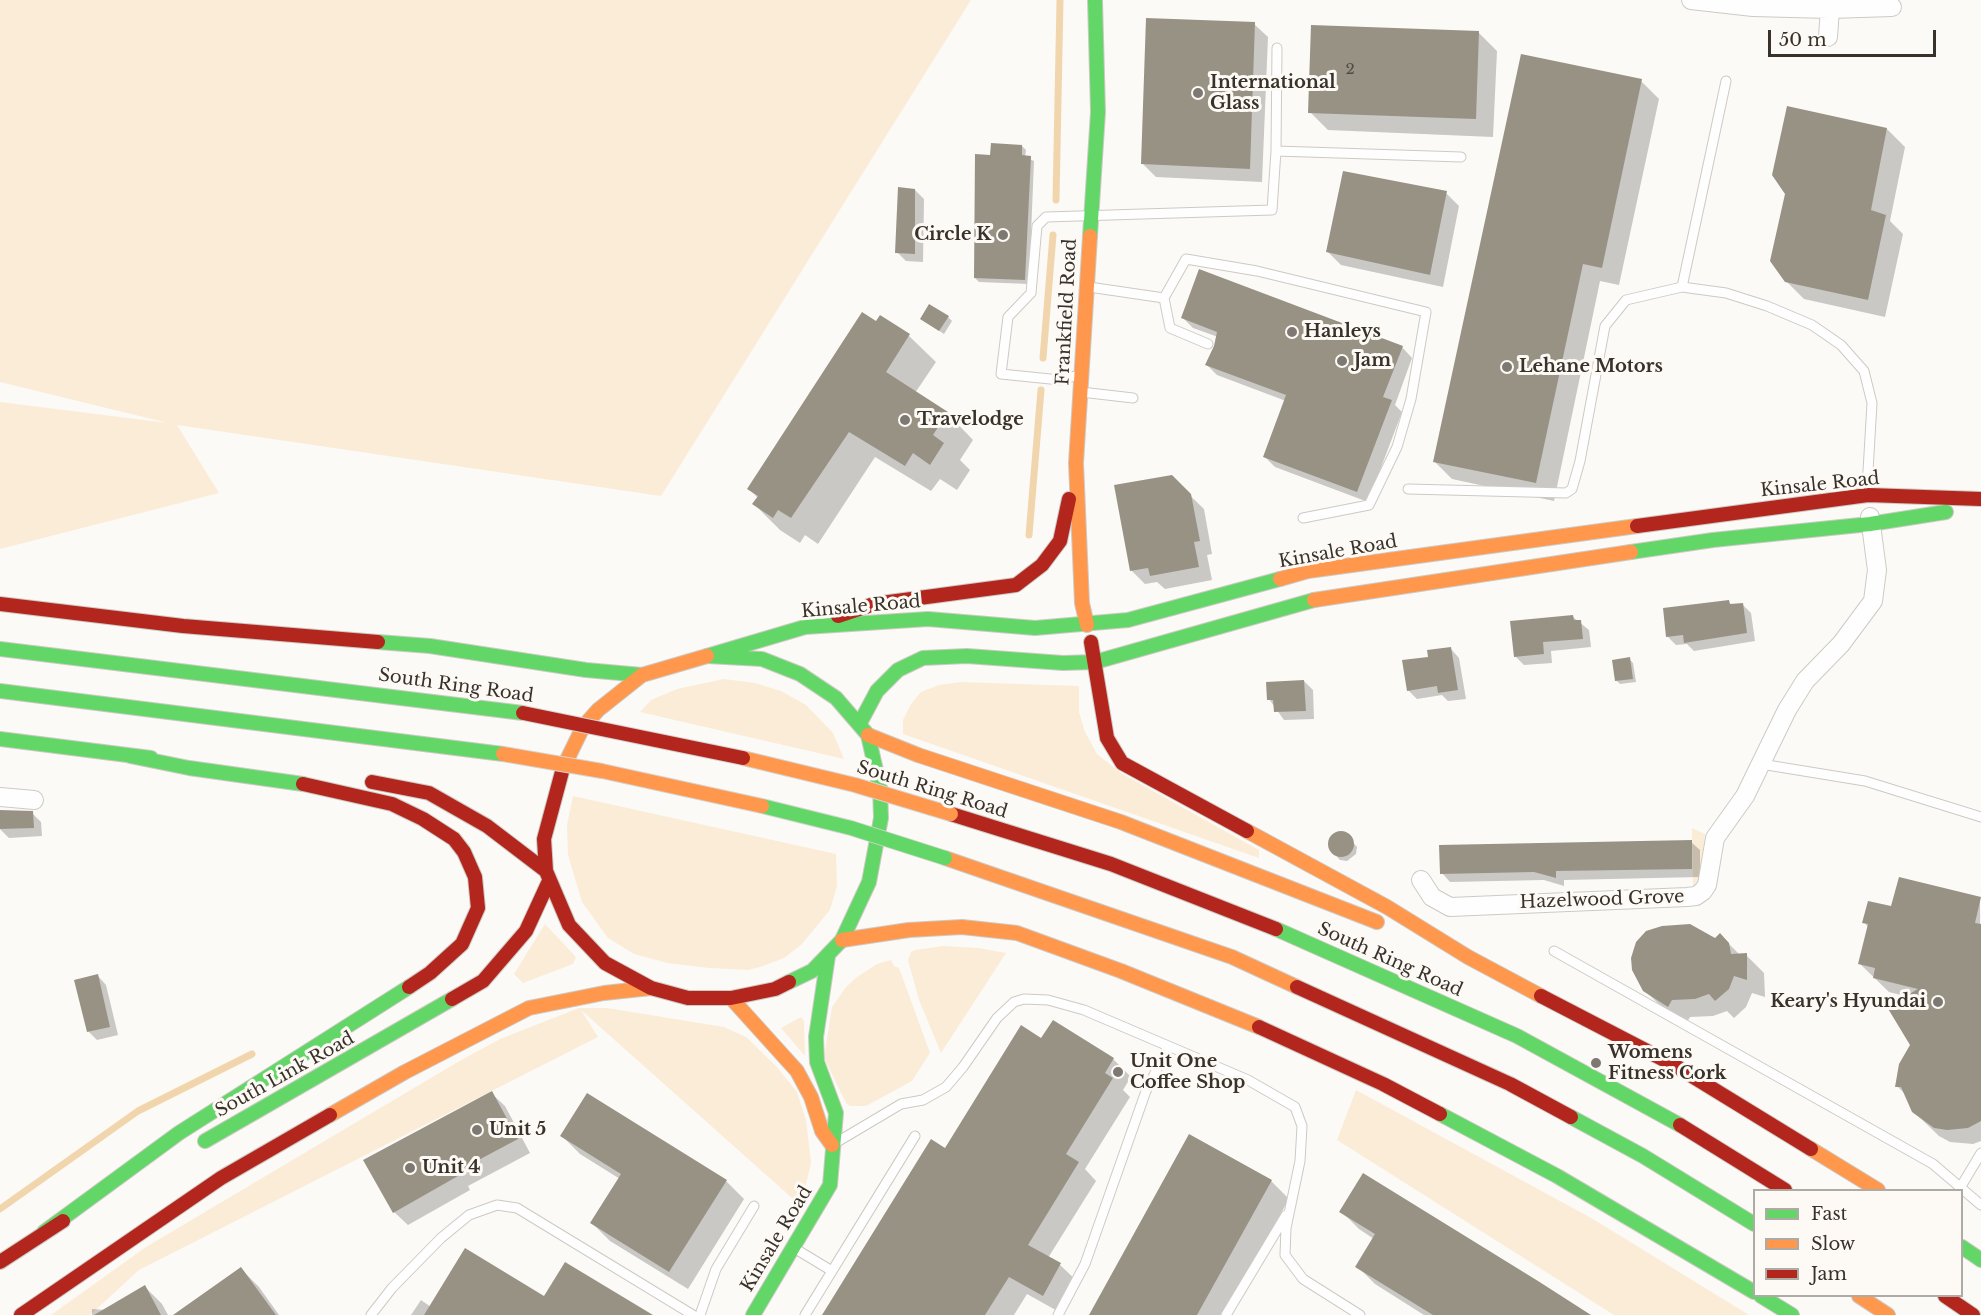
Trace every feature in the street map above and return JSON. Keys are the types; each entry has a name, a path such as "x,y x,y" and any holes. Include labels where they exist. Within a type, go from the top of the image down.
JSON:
{"main road":[{"name":"Frankfield Road","path":"1095,0 1098,112 1076,463 1082,603 1095,662 1107,738 1122,763 1387,908 1468,957"},
{"path":"805,627 874,604 1016,585 1042,565 1060,541 1076,463"},
{"name":"Kinsale Road","path":"707,656 805,627 928,619 1035,628 1128,620 1195,604 1308,571 1868,495 1981,499"},
{"path":"1875,1189 1674,1065 1468,957 1121,822 918,755 864,729 836,698 800,674 762,659 707,656 666,666 642,675 598,710 583,727 569,752 555,791 544,838 548,876 574,933 605,963 651,988 688,998 731,998 775,989 812,971 828,956 842,940 869,882 881,818 880,788 864,729 876,691 898,670 923,658 967,656 1095,662 1325,597 1713,540 1870,524 1981,508"},
{"path":"0,604 183,626 430,646 586,670 642,675"},
{"name":"South Ring Road","path":"0,649 385,694 523,713 755,760 855,785 951,814 1111,864 1263,923 1517,1036 1663,1115 1782,1189"},
{"path":"0,691 503,754 602,771 851,828 1232,957 1510,1084 1643,1156 1753,1223"},
{"path":"0,739 130,756 341,778"},
{"path":"0,1262 179,1133 430,973 462,944 478,908 475,877 464,852 454,839 423,819 392,804 321,787 189,768 130,756"},
{"path":"363,780 429,793 487,826 548,876"},
{"name":"South Link Road","path":"197,1145 483,981 526,931 548,876"},
{"path":"842,940 909,930 962,927 1017,933 1120,971 1259,1027 1383,1084 1557,1176 1753,1291"},
{"name":"Kinsale Road","path":"753,1315 830,1185 836,1113 820,1075 816,1037 828,956"},
{"path":"21,1315 221,1178 405,1072 529,1008 604,993 651,988"},
{"path":"731,998 797,1071 811,1097 822,1131 832,1145"},
{"path":"44,1232 156,1168"},
{"path":"1963,1248 1981,1260"},
{"path":"1861,1297 1888,1315"},
{"path":"1946,1297 1973,1315"},
{"path":"1765,1298 1790,1315"}],"street":[{"path":"1691,0 1753,7 1830,9 1892,7"},
{"path":"1828,37 1830,9"},
{"name":"Hazelwood Grove","path":"1421,880 1432,897 1450,907 1696,896 1707,885 1715,838 1745,796 1787,710 1805,681 1841,644 1873,601 1877,570 1868,495"},
{"path":"0,797 34,800"}],"lane":[{"path":"1082,374 1060,380 1001,374 1008,317 1031,292 1037,226 1046,217 1272,210 1276,151 1277,48"},
{"path":"1682,287 1726,81"},
{"path":"1276,151 1461,157"},
{"path":"1208,344 1170,328 1164,298 1186,259 1257,271 1426,312 1411,399 1397,447 1369,505 1303,518"},
{"path":"1086,286 1164,298"},
{"path":"1408,489 1566,493 1572,489 1580,461 1605,326 1626,300 1682,287 1726,293 1767,306 1812,326 1841,345 1863,370 1872,403 1867,466 1868,495"},
{"path":"1081,392 1133,398"},
{"path":"1761,764 1864,781 1981,817"},
{"path":"1554,951 1933,1164 1960,1188 1981,1154"},
{"path":"832,1145 902,1104 923,1100 946,1088 997,1018 1014,1002 1036,999 1060,1003 1248,1080 1295,1107 1300,1117 1302,1142 1299,1176 1284,1241 1288,1261 1303,1279 1360,1315"},
{"path":"1058,1315 1085,1264 1146,1091 1168,1047"},
{"path":"805,1315 915,1137"},
{"path":"1963,1190 1981,1205"},
{"path":"371,1315 392,1288 441,1238 469,1215 496,1205 517,1208 693,1315"},
{"path":"700,1315 716,1269 754,1206"},
{"path":"1226,1315 1291,1208"},
{"path":"794,1248 832,1271"}],"shaded area":[{"path":"0,0 971,0 661,496 177,425 219,493 0,549 0,402 168,423 0,382"},
{"path":"724,679 755,683 781,691 806,705 833,733 844,759 640,712 651,700 677,689"},
{"path":"961,682 1079,686 1079,712 1085,732 1097,754 1121,773 1259,850 1259,858 903,734 903,720 911,704 921,692 939,685"},
{"path":"573,796 836,854 837,886 830,910 801,945 784,958 748,970 667,963 634,954 608,938 582,902 568,855 567,825"},
{"path":"1692,828 1705,834 1699,880 1693,887"},
{"path":"545,924 576,957 573,964 523,983 514,974"},
{"path":"943,946 979,948 1006,953 941,1053 919,1000 908,960 911,952 915,950"},
{"path":"891,960 894,966 899,968 930,1053 912,1081 866,1106 850,1106 846,1103 824,1058 832,1007 846,987 857,977 877,964"},
{"path":"579,1008 607,1008 724,1027 746,1037 776,1066 797,1092 806,1120 811,1163 801,1206 581,1010 598,1037 139,1270 90,1315 51,1315 146,1247 456,1063 500,1039"},
{"path":"801,1017 804,1021 805,1056 781,1028"},
{"path":"1356,1090 1593,1219 1749,1315 1614,1315 1337,1140"}],"building":[{"name":"International Glass","path":"1146,18 1255,22 1250,169 1141,164"},
{"path":"1311,25 1479,31 1476,119 1308,113"},
{"path":"1521,54 1642,79 1602,268 1583,264 1536,483 1433,462"},
{"path":"1787,106 1887,128 1871,210 1886,215 1868,300 1785,282 1770,261 1785,194 1772,175"},
{"path":"991,143 1022,145 1022,155 1031,156 1025,280 974,278 975,154 990,155"},
{"path":"1343,171 1447,191 1430,275 1326,252"},
{"path":"898,187 915,189 915,254 895,253"},
{"path":"1199,269 1403,346 1383,397 1392,400 1357,492 1263,457 1286,395 1205,365 1214,346 1217,332 1181,318"},
{"path":"929,304 949,316 939,331 920,319"},
{"name":"Travelodge","path":"862,312 876,321 880,315 910,334 886,372 948,412 933,435 944,443 930,465 913,453 905,466 849,432 791,518 778,510 773,518 752,504 758,496 747,489"},
{"path":"1172,475 1191,494 1200,541 1194,542 1199,567 1150,576 1148,568 1130,571 1114,485"},
{"path":"1729,600 1730,604 1743,603 1747,633 1684,643 1683,635 1666,637 1663,608"},
{"path":"1573,615 1574,620 1581,620 1583,639 1543,642 1544,654 1514,657 1510,621"},
{"path":"1451,647 1458,690 1438,693 1437,686 1407,691 1402,660 1428,657 1427,650"},
{"path":"1630,657 1633,679 1615,681 1612,660"},
{"path":"1304,680 1306,711 1274,712 1273,700 1267,700 1266,682"},
{"path":"0,810 33,811 34,828 0,829"},
{"path":"1341,831 1350,835 1354,844 1350,853 1341,857 1332,853 1328,844 1332,835"},
{"path":"1692,840 1692,869 1556,871 1556,878 1534,872 1440,874 1439,845"},
{"name":"Keary's Hyundai","path":"1899,877 1981,897 1975,923 1981,924 1981,1121 1968,1128 1947,1130 1934,1128 1912,1112 1901,1087 1895,1087 1899,1064 1910,1045 1887,1007 1918,989 1873,978 1875,968 1858,964 1868,924 1862,923 1868,901 1891,906"},
{"path":"1690,924 1715,938 1720,933 1729,943 1731,954 1747,953 1747,980 1734,976 1729,989 1715,1001 1709,994 1695,999 1672,1000 1668,1007 1643,991 1632,970 1631,958 1636,942 1646,931 1662,926"},
{"path":"98,974 110,1027 87,1032 74,980"},
{"path":"1053,1020 1114,1058 1105,1073 1113,1078 1066,1154 1079,1162 1028,1245 1061,1263 1043,1296 1009,1277 985,1315 822,1315 931,1139 945,1148 1021,1025 1041,1038"},
{"path":"492,1091 518,1139 456,1172 458,1176 393,1213 363,1160"},
{"path":"587,1093 727,1180 669,1272 590,1223 621,1174 560,1136"},
{"path":"1189,1134 1272,1180 1197,1315 1089,1315"},
{"path":"1363,1173 1591,1315 1433,1315 1355,1267 1375,1234 1339,1212"},
{"path":"465,1248 544,1296 565,1262 653,1315 424,1315"},
{"path":"241,1267 276,1315 173,1315"},
{"path":"145,1285 161,1315 94,1315"}],"waterway":[{"path":"1056,200 1060,0"},
{"path":"1043,358 1053,235"},
{"path":"1029,535 1041,390"},
{"path":"0,1209 138,1111 252,1054"}],"traffic: fast":[{"path":"1090,236 1098,112 1095,0"},
{"path":"1631,552 1713,540 1870,524 1946,512"},
{"path":"707,656 805,627 928,619 1035,628 1128,620 1280,579"},
{"path":"860,723 877,691 898,670 923,658 967,656 1063,663 1095,662 1314,600"},
{"path":"378,642 430,646 586,670 642,675"},
{"path":"0,649 523,713"},
{"path":"707,656 762,659 800,674 836,698 868,735 880,788 881,818 869,882 842,940 812,971 789,982"},
{"path":"0,691 503,754"},
{"path":"0,739 151,758"},
{"path":"130,756 189,768 303,784"},
{"path":"762,806 851,828 945,858"},
{"path":"1276,929 1517,1036 1680,1125"},
{"path":"753,1315 830,1185 836,1113 817,1062 816,1037 828,956"},
{"path":"44,1232 179,1133 409,987"},
{"path":"205,1141 452,999"},
{"path":"1440,1114 1557,1176 1753,1291"},
{"path":"1571,1117 1643,1156 1753,1223"},
{"path":"1963,1248 1981,1260"},
{"path":"1763,1297 1792,1315"}],"traffic: slow":[{"path":"1087,625 1082,603 1076,463 1090,236"},
{"path":"1280,579 1308,571 1637,526"},
{"path":"1314,600 1631,552"},
{"path":"563,768 583,727 598,710 642,675 707,656"},
{"path":"868,735 918,755 1121,822 1377,922"},
{"path":"503,754 602,771 762,806"},
{"path":"743,758 855,785 951,814"},
{"path":"1247,831 1387,907 1468,957 1541,996"},
{"path":"945,858 1232,957 1297,987"},
{"path":"842,940 909,930 962,927 1017,933 1121,971 1259,1027"},
{"path":"330,1115 405,1072 529,1008 604,993 651,988"},
{"path":"731,998 797,1071 811,1097 822,1131 832,1145"},
{"path":"1811,1149 1876,1189"},
{"path":"1861,1297 1888,1315"}],"traffic: jam":[{"path":"1637,526 1868,495 1981,499"},
{"path":"838,616 874,604 1016,585 1042,565 1060,541 1069,499"},
{"path":"0,604 183,626 378,642"},
{"path":"1091,642 1107,738 1122,763 1247,831"},
{"path":"523,713 743,758"},
{"path":"563,768 544,839 546,871 569,925 605,963 651,988 688,998 731,998 775,989 789,982"},
{"path":"372,782 429,793 487,826 546,871"},
{"path":"303,784 392,804 423,819 454,839 464,852 475,877 478,908 462,944 430,973 409,987"},
{"path":"951,814 1111,864 1276,929"},
{"path":"452,999 483,981 526,931 549,881"},
{"path":"1297,987 1510,1084 1571,1117"},
{"path":"1541,996 1674,1065 1811,1149"},
{"path":"1259,1027 1383,1084 1440,1114"},
{"path":"21,1315 221,1178 330,1115"},
{"path":"1680,1125 1783,1189"},
{"path":"0,1262 63,1221"},
{"path":"1946,1297 1973,1315"}],"place":[{"name":"International Glass","path":"1198,93"},
{"name":"Circle K","path":"1003,235"},
{"name":"Hanleys","path":"1292,332"},
{"name":"Jam","path":"1342,361"},
{"name":"Lehane Motors","path":"1507,367"},
{"name":"Travelodge","path":"905,420"},
{"name":"Keary's Hyundai","path":"1938,1002"},
{"name":"Womens Fitness Cork","path":"1596,1063"},
{"name":"Unit One Coffee Shop","path":"1118,1072"},
{"name":"Unit 5","path":"477,1130"},
{"name":"Unit 4","path":"410,1168"}]}
